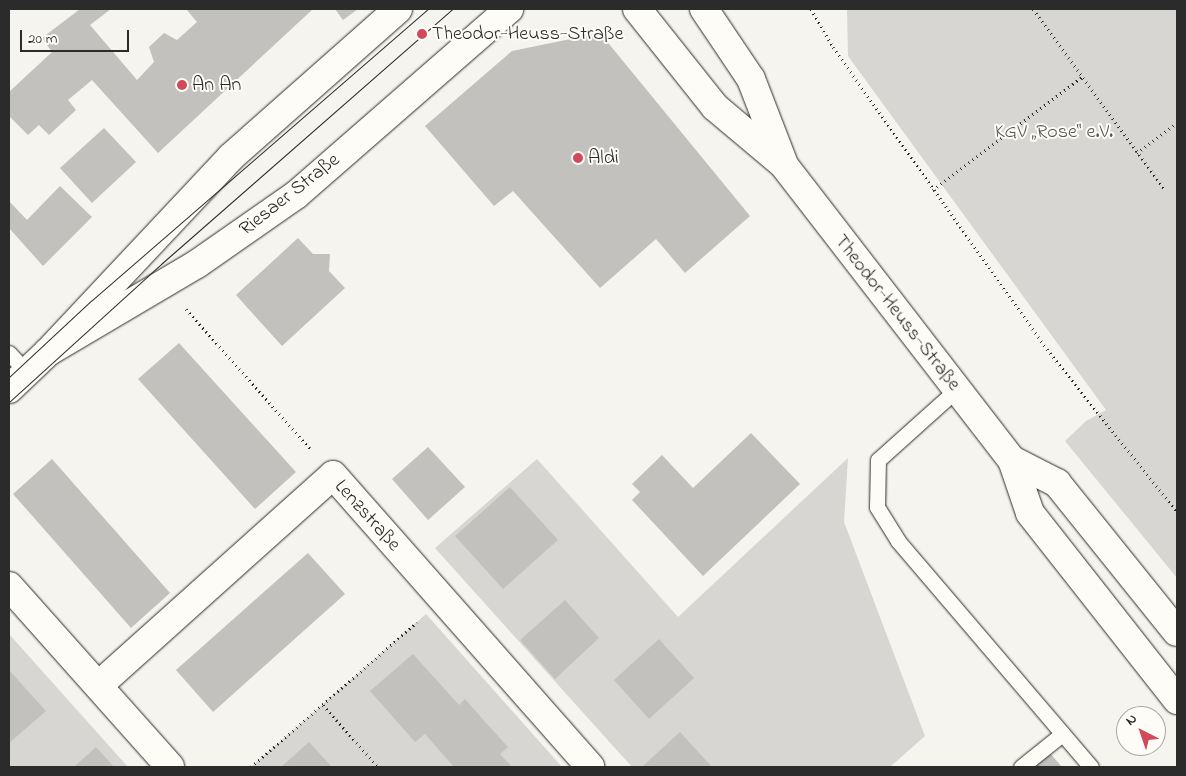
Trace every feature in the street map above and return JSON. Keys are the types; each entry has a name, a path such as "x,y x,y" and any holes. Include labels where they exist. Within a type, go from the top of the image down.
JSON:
{"main road":[{"name":"Riesaer Straße","path":"48,352 231,157 398,9"},
{"name":"Riesaer Straße","path":"15,372 164,284 296,195 509,9"},
{"name":"Theodor-Heuss-Straße","path":"637,9 715,106 783,164 1012,460 1030,513 1177,700"},
{"name":"Theodor-Heuss-Straße","path":"704,9 751,79 783,164"},
{"name":"Theodor-Heuss-Straße","path":"1012,460 1057,484 1177,632"},
{"name":"Lenzstraße","path":"99,685 333,475 590,767"},
{"path":"9,586 170,767"}],"lane":[{"path":"956,390 878,460 877,507 898,540 1091,767"},
{"path":"1021,767 1062,734"}],"path":[{"path":"811,9 833,47 1047,349 1177,512"},
{"path":"1033,9 1165,190"},
{"path":"934,190 1082,77"},
{"path":"1138,152 1177,123"},
{"path":"164,284 333,475"},
{"path":"251,767 442,600"},
{"path":"323,705 378,767"}],"green space":[{"name":"KGV „Rose“ e.V.","path":"847,9 1177,9 1177,578 1065,441 1086,421 1106,410 848,56"},
{"path":"848,458 844,522 925,736 890,767 632,767 435,548 537,459 678,617"},
{"path":"426,614 562,767 251,767"},
{"path":"9,634 128,767 9,767"}],"building":[{"path":"80,9 111,9 90,25 137,80 154,62 149,47 164,33 177,40 197,22 186,9 313,9 158,153 92,80 68,100 76,110 49,135 39,125 28,135 9,116 9,92 52,52 42,38"},
{"path":"335,9 358,9 343,20"},
{"name":"Aldi","path":"600,33 750,216 685,273 656,239 600,288 513,191 494,206 425,126 512,51"},
{"path":"104,128 136,162 92,203 60,168"},
{"path":"60,186 92,217 43,266 9,228 9,201 27,220"},
{"path":"298,238 313,254 330,254 329,271 345,288 282,346 236,295"},
{"path":"179,343 296,472 255,509 138,379"},
{"path":"751,433 800,484 703,576 632,500 640,492 632,484 662,455 693,488"},
{"path":"428,447 465,487 428,520 392,479"},
{"path":"52,459 170,593 131,628 13,494"},
{"path":"510,487 558,540 503,589 455,536"},
{"path":"308,553 345,594 213,712 176,670"},
{"path":"565,600 599,638 555,679 520,640"},
{"path":"659,639 694,678 649,719 614,680"},
{"path":"413,654 459,705 465,699 508,747 500,754 512,767 454,767 425,734 415,742 370,691"},
{"path":"9,670 46,711 9,743"},
{"path":"680,732 712,767 642,767 657,753"},
{"path":"309,742 332,767 281,767"},
{"path":"96,747 114,767 74,767"},
{"path":"1048,751 1062,767 1029,767"}],"tram line":[{"path":"9,377 92,300 428,9"},
{"path":"9,402 161,264 452,9"}],"place":[{"name":"Theodor-Heuss-Straße","path":"422,34"},
{"name":"An An","path":"182,85"},
{"name":"Aldi","path":"578,158"}]}
